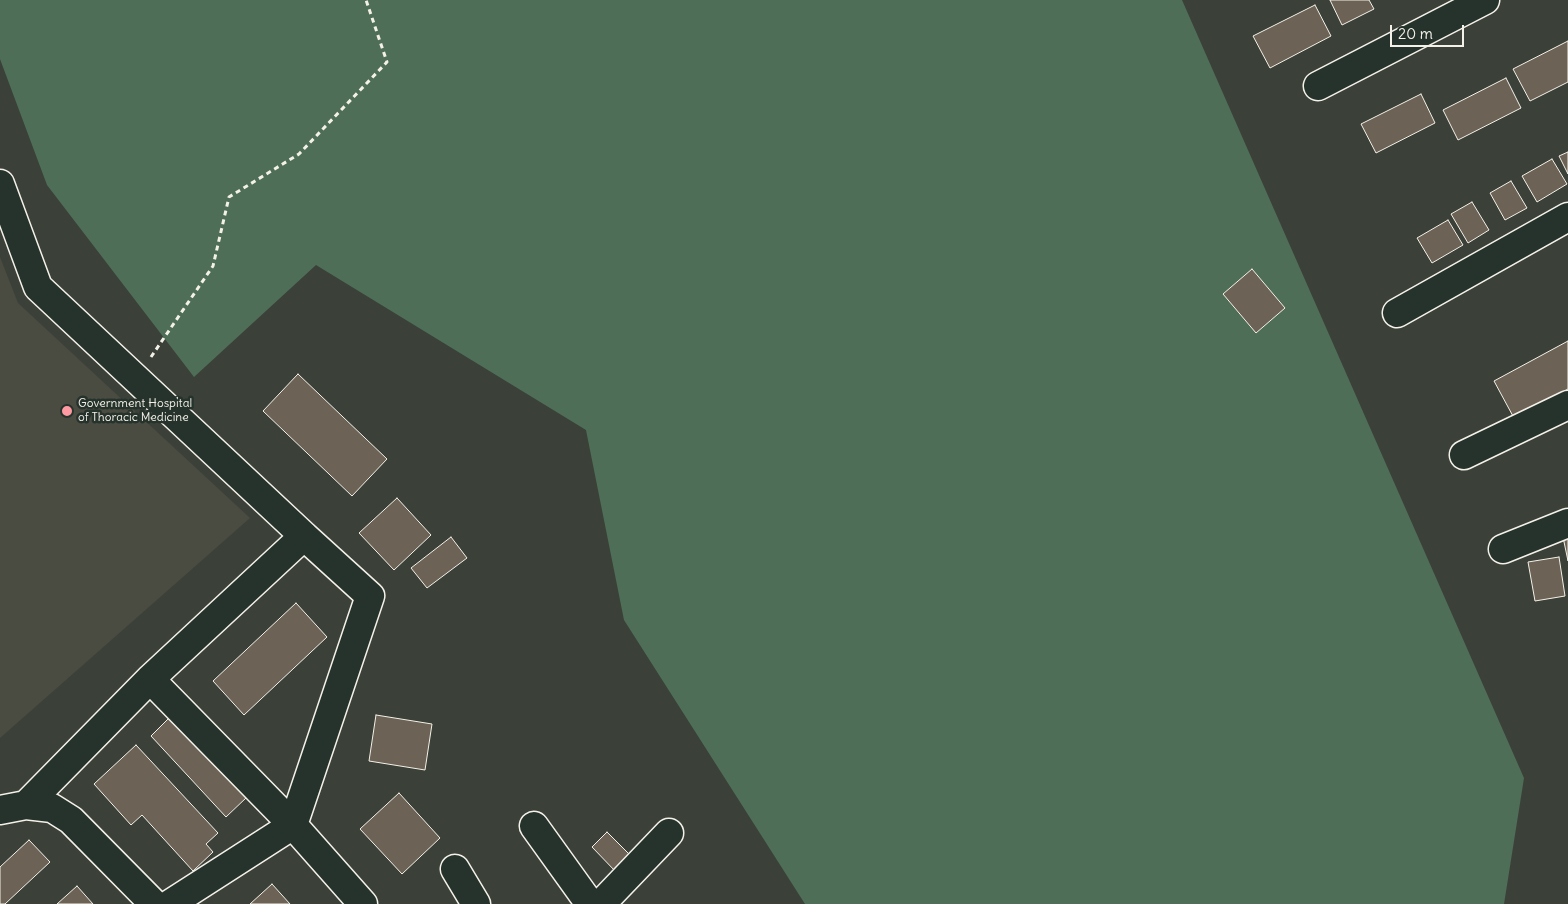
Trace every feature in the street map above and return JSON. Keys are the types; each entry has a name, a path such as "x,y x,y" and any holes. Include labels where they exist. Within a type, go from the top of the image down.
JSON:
{"street":[{"path":"1318,86 1485,0"},
{"path":"0,184 38,288 370,596 293,824 170,904"},
{"path":"1398,313 1568,216"},
{"path":"1464,455 1568,404"},
{"path":"1503,549 1568,523"},
{"path":"13,808 304,536"},
{"path":"150,679 293,824 363,904"},
{"path":"13,808 52,808 71,820 154,904"},
{"path":"534,826 590,904"},
{"path":"601,904 669,833"},
{"path":"455,869 476,904"}],"path":[{"path":"136,378 213,266 229,197 299,154 387,62 366,0"}],"shaded area":[{"name":"Government Hospital of Thoracic Medicine","path":"0,257 18,303 250,518 0,738"}],"green space":[{"path":"0,0 1182,0 1524,778 1504,904 805,904 624,620 586,430 316,265 194,377 47,185 0,59"}],"building":[{"path":"1330,0 1369,0 1374,9 1342,25"},
{"path":"1315,5 1331,36 1270,68 1253,36"},
{"path":"1568,41 1568,82 1530,101 1513,69"},
{"path":"1506,78 1521,108 1458,140 1443,110"},
{"path":"1421,94 1435,123 1376,153 1361,124"},
{"path":"1568,152 1568,174 1559,156"},
{"path":"1552,159 1567,184 1537,202 1522,176"},
{"path":"1511,181 1527,208 1505,220 1490,193"},
{"path":"1472,202 1489,230 1468,243 1451,214"},
{"path":"1448,220 1463,245 1432,263 1417,238"},
{"path":"1252,269 1285,308 1256,333 1223,294"},
{"path":"1568,341 1568,389 1514,418 1494,381"},
{"path":"298,374 387,459 352,496 263,411"},
{"path":"397,498 431,535 394,570 359,533"},
{"path":"1568,536 1568,561 1563,537"},
{"path":"451,537 467,558 427,588 411,568"},
{"path":"1559,557 1565,596 1535,601 1528,562"},
{"path":"296,603 327,637 244,715 213,681"},
{"path":"172,715 247,797 226,817 151,736"},
{"path":"376,715 432,724 425,770 369,761"},
{"path":"136,745 218,833 206,844 213,852 193,871 142,815 131,825 94,784"},
{"path":"399,793 440,838 402,874 360,829"},
{"path":"607,832 632,857 616,872 592,847"},
{"path":"29,840 50,862 5,904 0,904 0,867"},
{"path":"272,884 290,904 250,904"},
{"path":"77,886 93,904 57,904"}],"place":[{"name":"Government Hospital of Thoracic Medicine","path":"67,411"}]}
